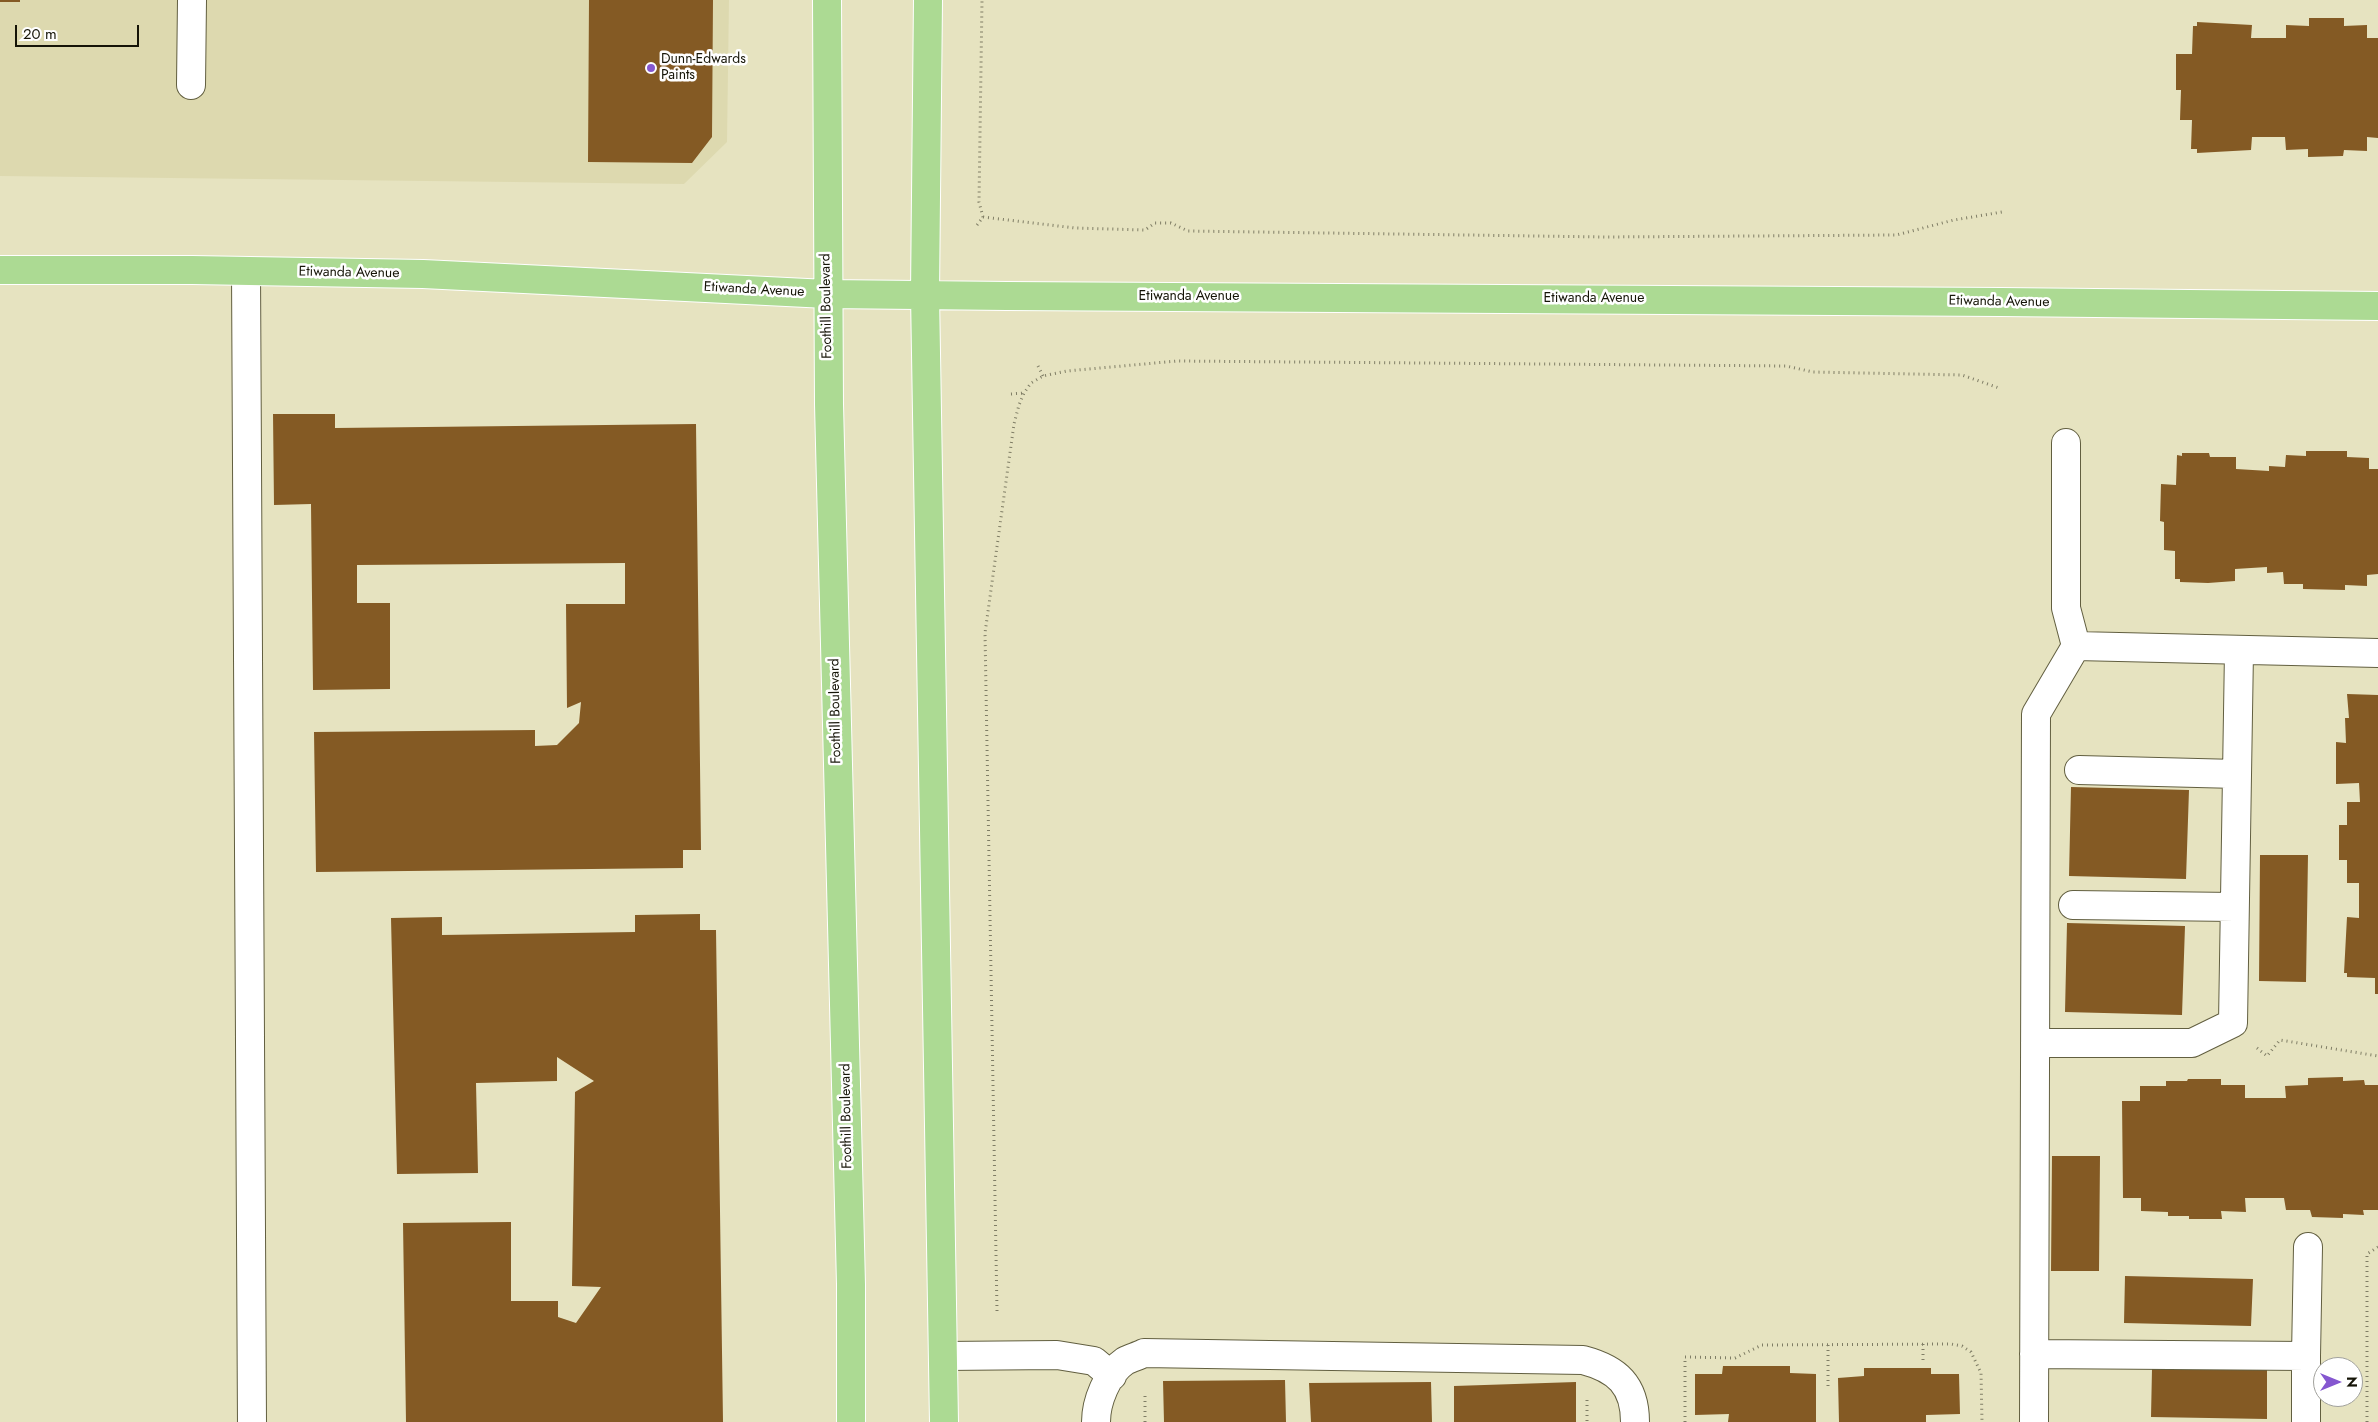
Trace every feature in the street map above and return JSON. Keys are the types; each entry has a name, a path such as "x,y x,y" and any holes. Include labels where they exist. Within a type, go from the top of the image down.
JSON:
{"main road":[{"name":"Foothill Boulevard","path":"827,0 827,294 851,1284 851,1422"},
{"path":"928,0 925,294 944,1422"},
{"name":"Etiwanda Avenue","path":"0,270 246,271 483,276 827,294 2378,306"}],"lane":[{"path":"192,0 192,85"},
{"path":"246,271 252,1422"},
{"path":"2034,1422 2036,714 2076,646 2066,608 2066,443"},
{"path":"2076,646 2378,653"},
{"path":"2035,1043 2192,1043 2233,1023 2239,651"},
{"path":"2079,770 2237,774"},
{"path":"2073,905 2234,907"},
{"path":"2306,1422 2308,1247"},
{"path":"1096,1422 1101,1395 1112,1376 1124,1362 1144,1353 1583,1360 1604,1365 1620,1376 1635,1408 1635,1422"},
{"path":"2034,1354 2306,1356"},
{"path":"944,1356 1057,1355 1094,1361 1112,1376"}],"path":[{"path":"978,225 983,217 979,202 982,0"},
{"path":"983,217 1075,228 1145,230 1155,224 1171,223 1188,232 1605,237 1896,235 1954,220 2002,212"},
{"path":"997,1310 985,633 1014,424 1019,405 1031,382 1043,376 1067,371 1177,361 1786,366 1813,372 1962,374 1999,388"},
{"path":"1038,366 1043,376"},
{"path":"1011,394 1024,393"},
{"path":"2233,1023 2240,1035 2267,1056 2280,1040 2378,1056"},
{"path":"2367,1422 2367,1254 2378,1247"},
{"path":"1922,1344 1922,1364"},
{"path":"1685,1422 1685,1357 1735,1358 1762,1345 1922,1344 1951,1344 1962,1346 1971,1352 1982,1373 1982,1422"},
{"path":"1828,1345 1828,1386"},
{"path":"1144,1422 1145,1389"},
{"path":"1587,1396 1587,1422"}],"shaded area":[{"path":"0,0 729,0 727,142 684,184 0,176"}],"building":[{"path":"0,0 20,0 20,2 0,2"},
{"name":"Dunn-Edwards Paints","path":"589,0 713,0 712,137 692,163 588,162"},
{"path":"2309,18 2344,18 2344,26 2367,25 2367,38 2378,38 2378,138 2367,137 2367,151 2344,150 2343,156 2308,157 2308,149 2286,150 2285,137 2252,137 2251,150 2197,153 2197,149 2191,149 2192,120 2180,120 2181,90 2176,90 2176,54 2192,54 2193,26 2197,26 2197,22 2252,25 2251,38 2286,38 2286,25 2309,26"},
{"path":"273,414 335,414 335,428 696,424 701,850 683,850 683,868 316,872 314,732 535,730 535,746 557,745 579,723 581,702 567,708 566,604 625,604 625,563 357,565 357,603 390,603 390,689 313,690 311,504 274,505"},
{"path":"2306,451 2347,451 2347,457 2369,458 2369,469 2378,469 2378,574 2367,575 2367,586 2345,585 2345,590 2303,589 2303,584 2284,584 2283,572 2267,573 2267,567 2235,569 2235,581 2208,583 2180,582 2180,579 2175,579 2175,551 2164,550 2164,522 2160,521 2161,484 2176,485 2177,455 2182,456 2182,453 2209,453 2210,457 2236,457 2236,469 2269,471 2269,466 2285,467 2286,455 2306,456"},
{"path":"2347,694 2378,695 2378,994 2375,994 2375,978 2347,977 2347,973 2344,973 2347,917 2359,918 2359,883 2347,883 2347,860 2339,860 2339,825 2347,825 2347,802 2360,802 2359,783 2336,784 2336,742 2346,743 2345,718 2349,718"},
{"path":"2071,787 2189,790 2186,879 2069,876"},
{"path":"2260,855 2308,855 2306,982 2259,981"},
{"path":"700,914 700,930 716,930 723,1422 406,1422 403,1223 511,1222 511,1301 558,1301 558,1317 576,1323 601,1287 572,1286 575,1092 594,1081 557,1057 557,1081 476,1083 478,1173 397,1174 391,918 442,917 442,935 635,932 635,915"},
{"path":"2067,923 2185,926 2182,1015 2065,1012"},
{"path":"2343,1077 2343,1081 2364,1080 2365,1085 2378,1085 2378,1210 2363,1210 2364,1215 2343,1214 2343,1218 2312,1217 2310,1210 2286,1210 2284,1198 2245,1198 2246,1212 2221,1211 2222,1219 2189,1219 2189,1216 2168,1216 2168,1212 2141,1211 2141,1198 2123,1198 2122,1101 2140,1101 2140,1086 2166,1086 2166,1081 2187,1081 2188,1079 2221,1079 2221,1085 2245,1085 2245,1098 2286,1098 2285,1086 2308,1085 2308,1078"},
{"path":"2052,1156 2100,1156 2099,1271 2051,1271"},
{"path":"2125,1276 2253,1279 2251,1326 2124,1323"},
{"path":"1723,1366 1790,1366 1790,1373 1816,1374 1816,1422 1728,1422 1729,1414 1695,1415 1695,1374 1722,1374"},
{"path":"1864,1368 1931,1368 1931,1374 1959,1374 1960,1414 1926,1415 1926,1422 1839,1422 1838,1378 1864,1376"},
{"path":"2152,1369 2267,1370 2267,1419 2151,1417"},
{"path":"1285,1380 1286,1422 1164,1422 1163,1381"},
{"path":"1431,1382 1432,1422 1311,1422 1309,1383"},
{"path":"1576,1382 1576,1422 1454,1422 1454,1386"}],"place":[{"name":"Dunn-Edwards Paints","path":"651,68"}]}
